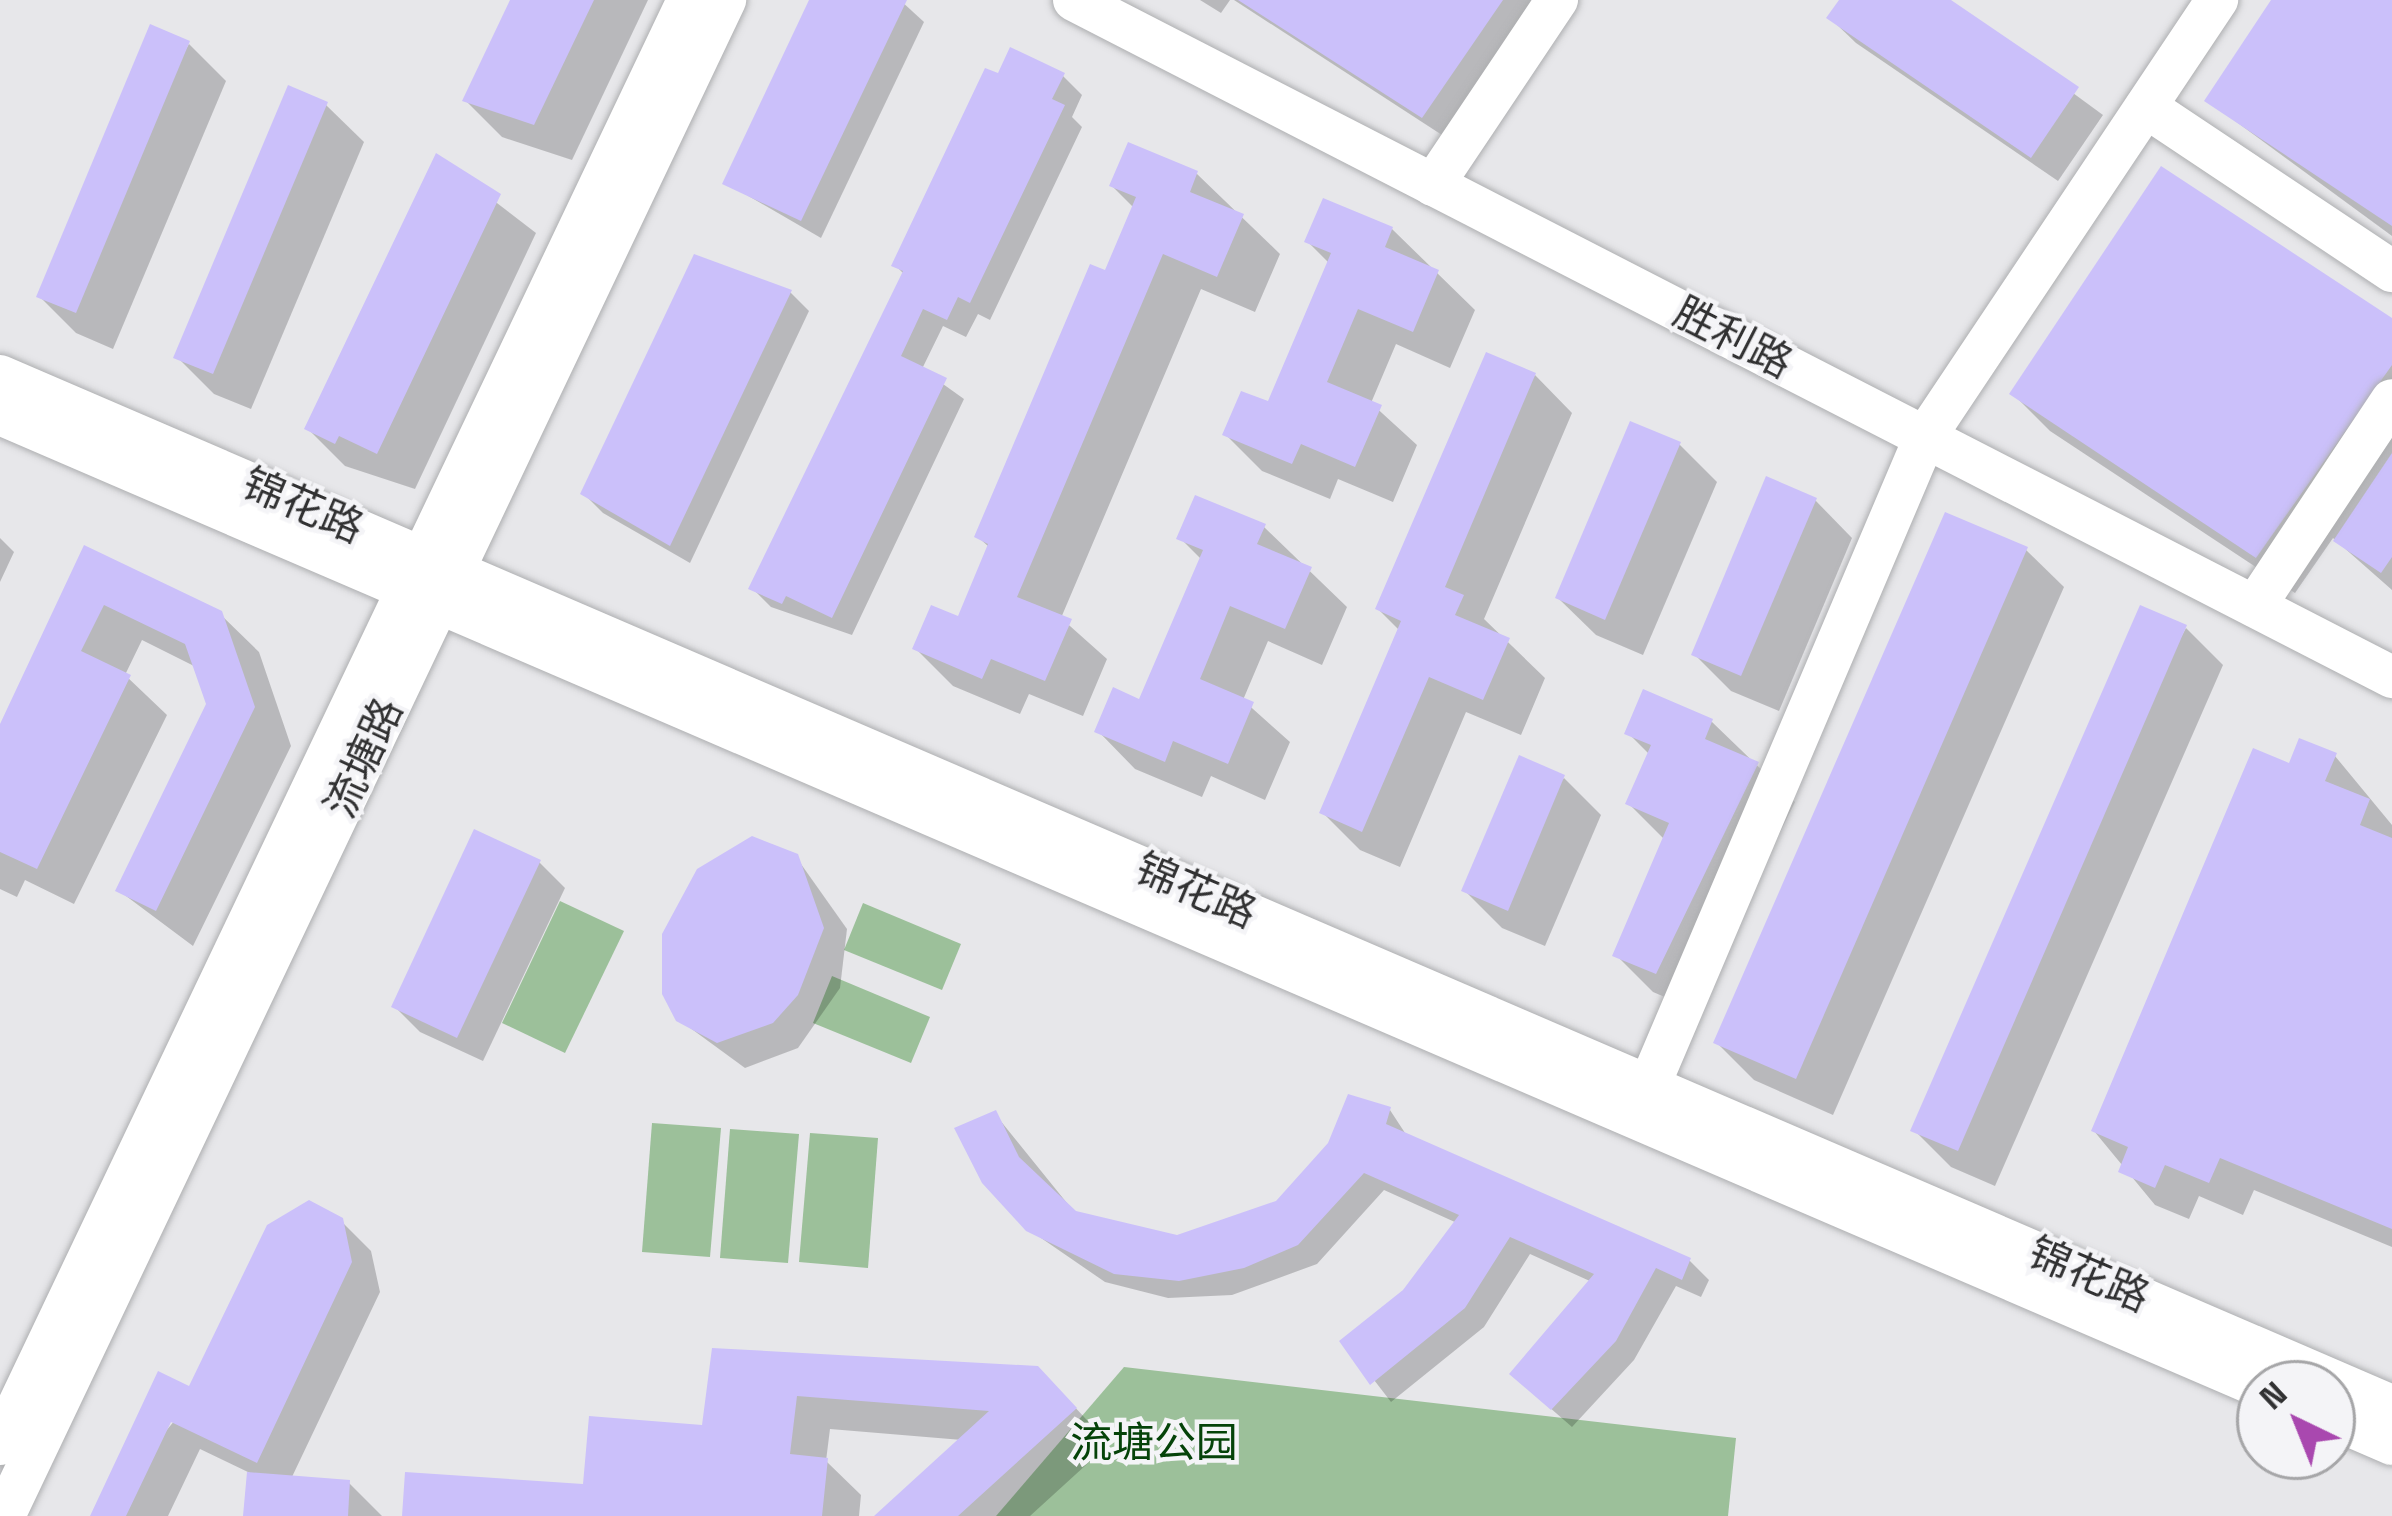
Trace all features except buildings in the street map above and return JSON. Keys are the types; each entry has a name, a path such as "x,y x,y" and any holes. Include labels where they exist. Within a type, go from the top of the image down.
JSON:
{"street":[{"name":"流塘路","path":"4,1516 688,0"},
{"name":"流塘路","path":"0,1444 725,0"},
{"name":"胜利路","path":"1074,0 2392,677"},
{"path":"1433,184 1557,0"},
{"path":"1649,1086 1925,437 2217,0"},
{"path":"2146,107 2392,271"},
{"name":"锦花路","path":"0,376 430,580 2236,1377"},
{"path":"2255,607 2392,400"},
{"name":"锦花路","path":"0,415 430,580 1649,1086 2392,1406"},
{"path":"2356,1428 2392,1444"}],"green space":[{"path":"560,901 624,931 565,1053 502,1023"},
{"path":"863,903 961,944 942,990 844,950"},
{"path":"832,976 930,1017 911,1063 813,1023"},
{"path":"652,1123 721,1128 710,1257 642,1252"},
{"path":"730,1129 799,1134 788,1263 720,1258"},
{"path":"810,1133 878,1138 868,1268 799,1262"},
{"name":"流塘公园","path":"1124,1367 1736,1438 1728,1516 996,1516"}]}
